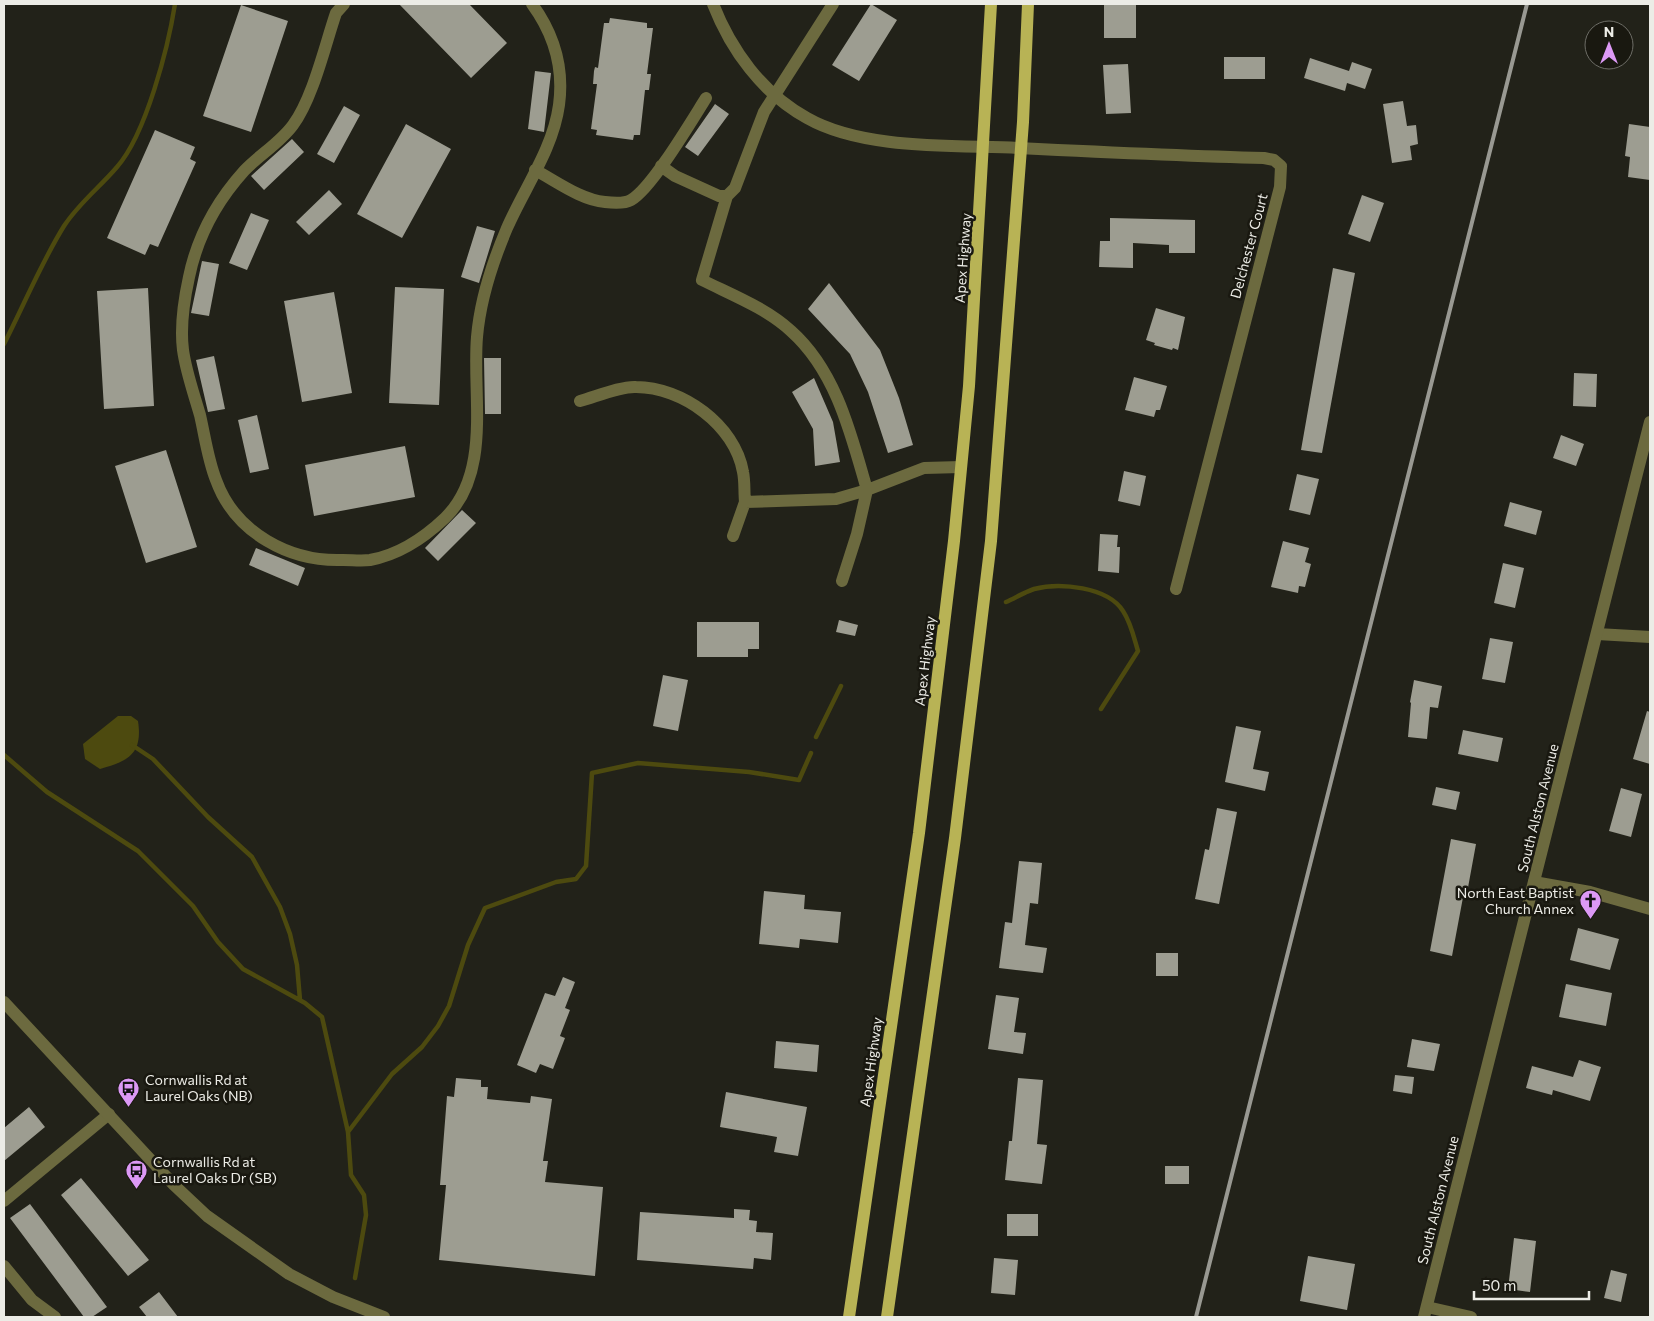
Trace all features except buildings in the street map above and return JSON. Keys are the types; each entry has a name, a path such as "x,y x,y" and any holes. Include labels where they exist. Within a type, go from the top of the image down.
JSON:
{"main road":[{"name":"Apex Highway","path":"850,1317 919,833 961,467 970,377 992,4"},
{"path":"887,1317 955,838 977,668 1004,397 1019,148 1023,122 1028,4"}],"street":[{"path":"344,4 336,13 307,98 293,126 244,172 216,206 199,243 189,275 183,310 183,350 216,481 226,503 251,530 268,542 297,555 330,561 371,560 416,542 447,516 464,492 473,460 476,423 477,337 484,296 506,229 553,132 559,106 561,78 558,56 549,32 532,4"},
{"path":"712,4 733,47 750,70 774,94 807,118 840,133 876,140 1019,148"},
{"path":"833,4 774,94 759,125 736,188 727,196 702,280 762,310 791,331 816,359 837,397 852,436 867,490 857,534 842,581"},
{"path":"535,170 587,197 603,202 616,203 631,200 661,166 706,98"},
{"name":"Delchester Court","path":"1019,148 1264,158 1274,160 1281,166 1280,188 1176,589"},
{"path":"661,166 675,176 708,192 719,196 727,196"},
{"path":"580,401 635,386 671,394 706,412 730,440 743,471 745,502 733,536"},
{"name":"South Alston Avenue","path":"1426,1312 1650,422"},
{"path":"745,502 836,498 867,490 924,468 961,467"},
{"path":"1597,634 1650,637"},
{"path":"1534,882 1590,892 1650,909"},
{"path":"4,1002 189,1200 254,1251 289,1274 333,1297 384,1317"},
{"path":"4,1201 109,1114"},
{"path":"4,1266 32,1300 55,1317"},
{"path":"1426,1312 1471,1317"}],"shaded area":[{"path":"118,716 131,716 138,721 139,732 136,749 126,759 100,769 85,759 83,744"}],"waterway":[{"path":"4,344 40,269 64,226 128,152 146,113 154,90 175,4"},
{"path":"1006,602 1034,589 1057,586 1083,588 1106,596 1116,603 1128,620 1138,651 1101,709"},
{"path":"816,737 841,686"},
{"path":"132,745 153,759 208,817 252,857 280,907 290,934 297,965 300,1000"},
{"path":"348,1132 392,1074 422,1047 438,1026 449,1006 468,945 485,908 556,882 576,879 586,866 592,773 638,763 749,772 799,780 811,753"},
{"path":"4,755 47,792 138,851 193,906 218,942 243,969 305,1003 322,1017 348,1132 351,1175 364,1195 366,1215 355,1278"}],"railway":[{"path":"1196,1317 1527,4"}],"place":[{"name":"North East Baptist Church Annex","path":"1590,920"},
{"name":"Cornwallis Rd at Laurel Oaks (NB)","path":"129,1107"},
{"name":"Cornwallis Rd at Laurel Oaks Dr (SB)","path":"137,1189"}]}
